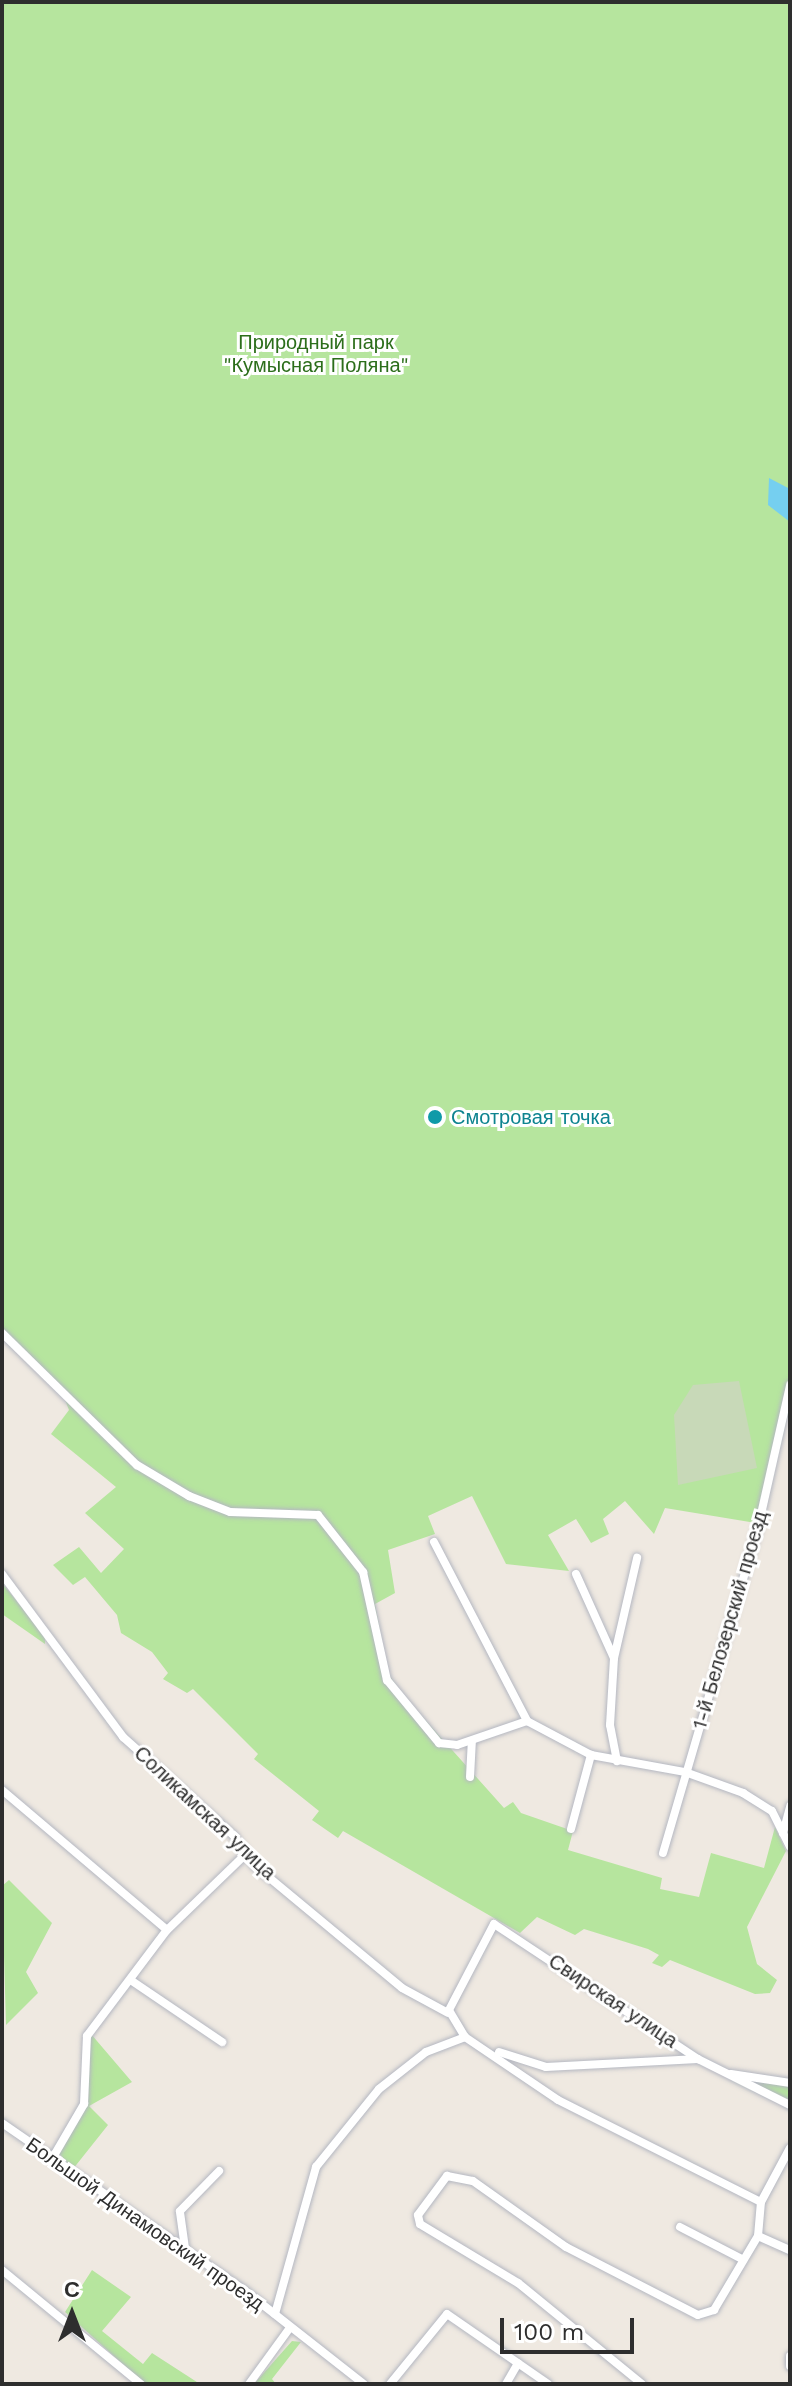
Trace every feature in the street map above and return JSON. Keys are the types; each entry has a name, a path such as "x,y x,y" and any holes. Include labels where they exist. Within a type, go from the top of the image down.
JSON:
{"street":[{"path":"2,1333 137,1465 214,1506 318,1515 363,1572 387,1680 439,1743 472,1741 527,1721"},
{"name":"1-й Белозерский проезд","path":"663,1853 757,1532 790,1385"},
{"path":"434,1542 527,1721 591,1755 685,1772 764,1805 790,1847"},
{"path":"617,1761 610,1725 614,1658 637,1558"},
{"name":"Соликамская улица","path":"2,1574 123,1737 246,1854 402,1988 448,2013"},
{"path":"576,1574 614,1658"},
{"path":"470,1777 472,1741"},
{"path":"571,1829 591,1755"},
{"path":"2,1790 167,1930"},
{"path":"783,1833 790,1806"},
{"path":"52,2159 84,2104 87,2036 132,1981 167,1930 246,1854"},
{"name":"Свирская улица","path":"448,2013 483,1937 499,1922 698,2059 790,2105"},
{"path":"132,1981 222,2042"},
{"path":"448,2013 465,2037 496,2052 546,2067 698,2059"},
{"path":"275,2314 303,2204 324,2154 379,2089 426,2052 465,2037"},
{"path":"496,2052 558,2100 761,2202"},
{"name":"Свирская улица","path":"731,2074 790,2083"},
{"name":"Большой Динамовский проезд","path":"2,2123 185,2248 364,2384"},
{"path":"642,2384 518,2283 420,2224 425,2205 447,2176 457,2174 566,2247 698,2315 714,2310 740,2258 758,2236 761,2202 790,2148"},
{"path":"779,2170 790,2175"},
{"path":"185,2248 180,2211 219,2171"},
{"path":"680,2227 740,2258"},
{"path":"758,2236 790,2250"},
{"path":"2,2270 141,2384"},
{"path":"390,2384 447,2314 548,2384"},
{"path":"249,2384 289,2329"},
{"path":"790,2356 790,2366"},
{"path":"506,2384 518,2363"}],"green space":[{"name":"Природный парк \"Кумысная Поляна\"","path":"2,2 790,2 790,1405 762,1524 665,1508 654,1534 625,1501 603,1519 609,1534 591,1543 576,1519 548,1535 569,1571 506,1564 472,1496 428,1516 435,1534 388,1550 395,1593 375,1604 388,1673 403,1695 504,1808 513,1802 521,1813 573,1831 568,1850 662,1878 660,1889 699,1897 711,1853 764,1868 775,1827 786,1851 747,1927 757,1964 777,1980 770,1993 755,1994 670,1960 662,1967 652,1963 659,1955 648,1949 584,1929 575,1935 537,1917 520,1933 343,1831 338,1838 312,1820 319,1811 254,1759 258,1754 193,1689 187,1693 163,1679 168,1673 152,1652 121,1633 117,1615 85,1577 73,1585 53,1565 79,1547 101,1573 124,1549 85,1513 116,1487 51,1434 69,1410 63,1395 2,1337"},
{"path":"739,1381 757,1468 678,1485 674,1415 693,1385"},
{"path":"2,1583 45,1636 45,1644 2,1614"},
{"path":"9,1880 52,1923 26,1972 38,1993 6,2025 2,1886"},
{"path":"91,2034 132,2082 89,2106 108,2125 73,2169 57,2151 86,2104"},
{"path":"738,2075 790,2087 790,2102"},
{"path":"92,2270 131,2297 102,2331 143,2364 152,2353 200,2384 145,2384 65,2312"},
{"path":"292,2341 301,2342 272,2379 276,2384 254,2384"}],"water":[{"path":"769,478 790,489 790,522 768,505"}],"place":[{"name":"Смотровая точка","path":"435,1117"}]}
